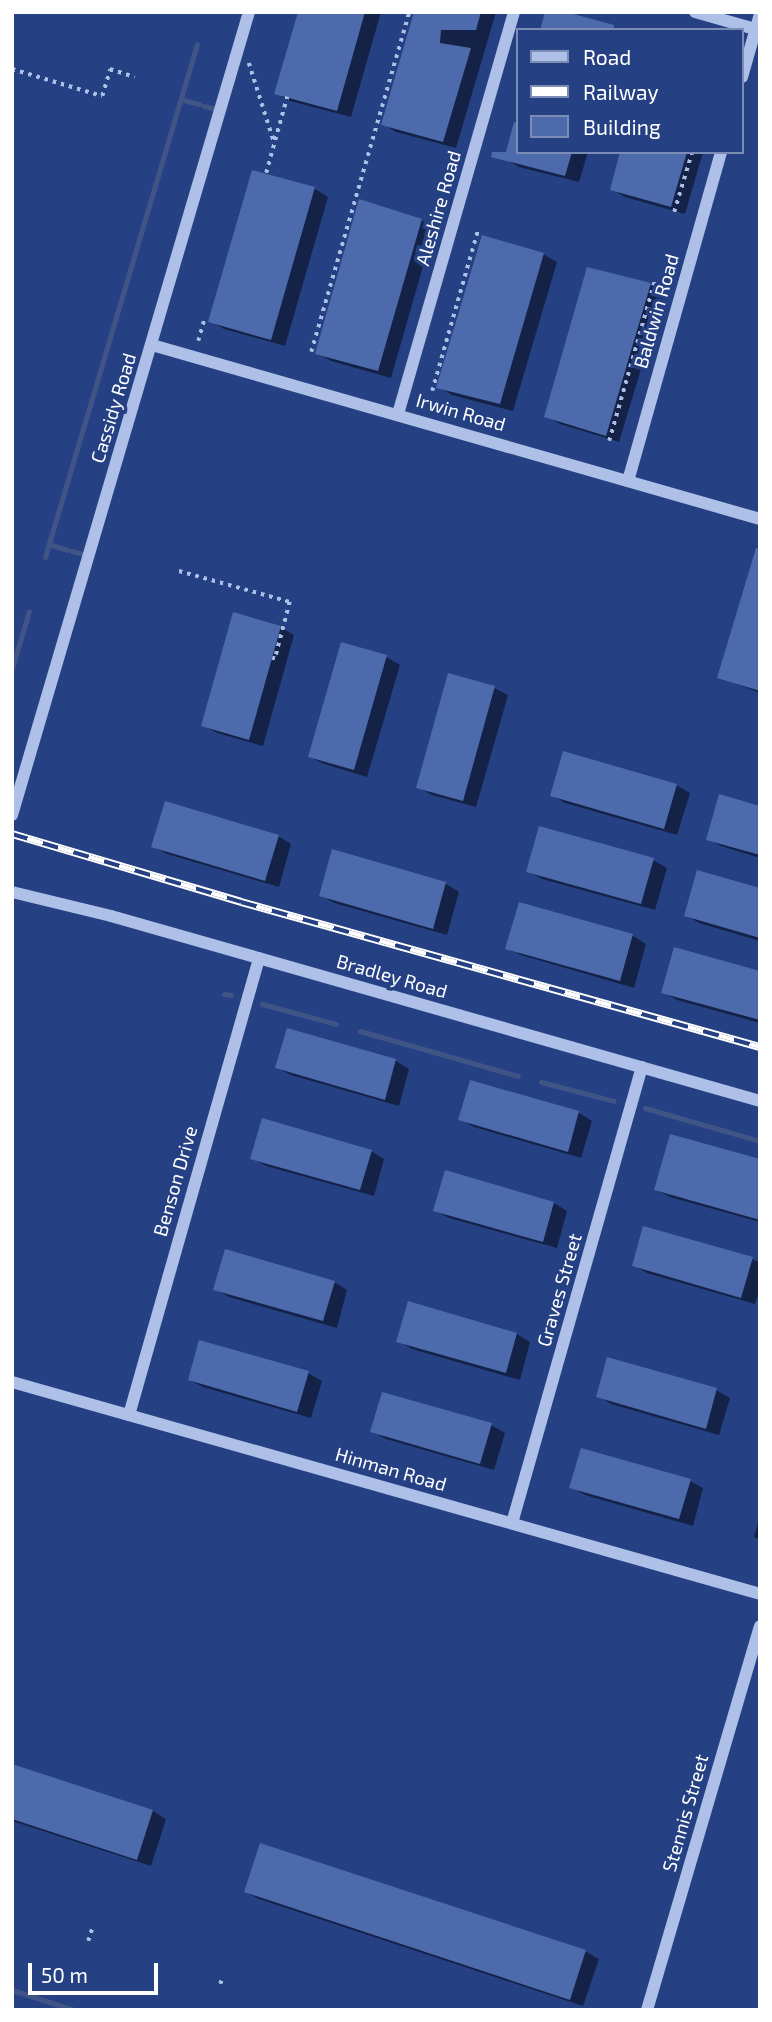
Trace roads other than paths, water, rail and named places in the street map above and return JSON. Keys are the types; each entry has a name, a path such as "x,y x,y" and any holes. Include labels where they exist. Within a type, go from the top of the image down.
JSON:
{"street":[{"name":"Cassidy Road","path":"12,814 249,12"},
{"name":"Aleshire Road","path":"398,414 514,12"},
{"path":"695,12 755,29"},
{"path":"744,70 760,14"},
{"name":"Baldwin Road","path":"628,481 720,154"},
{"name":"Irwin Road","path":"152,345 760,519"},
{"name":"Bradley Road","path":"12,892 259,958 760,1101"},
{"name":"Benson Drive","path":"129,1415 259,958"},
{"name":"Graves Street","path":"512,1523 642,1067"},
{"name":"Hinman Road","path":"12,1382 760,1594"},
{"name":"Stennis Street","path":"647,2010 760,1626"}],"waterway":[{"path":"45,557 197,44"},
{"path":"181,99 199,104"},
{"path":"204,106 220,110"},
{"path":"49,544 67,550"},
{"path":"72,551 89,556"},
{"path":"12,668 29,611"},
{"path":"224,994 231,995"},
{"path":"262,1004 336,1024"},
{"path":"360,1031 518,1076"},
{"path":"541,1082 614,1101"},
{"path":"645,1108 760,1141"},
{"path":"12,1990 74,2010"}],"railway":[{"path":"12,834 241,902 760,1047"}]}
